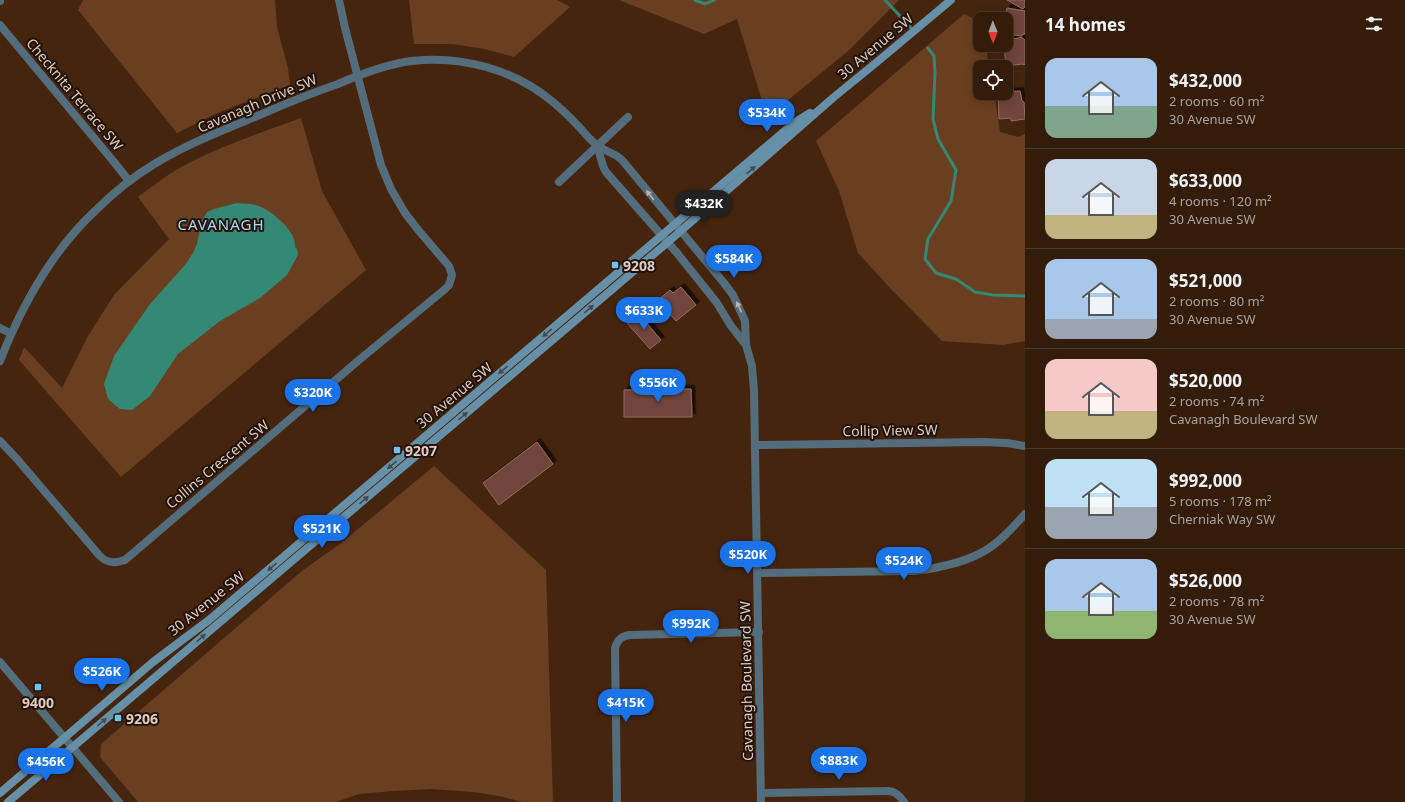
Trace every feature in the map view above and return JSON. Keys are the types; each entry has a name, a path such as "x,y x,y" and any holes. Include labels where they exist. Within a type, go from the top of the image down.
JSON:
{"main road":[{"name":"30 Avenue SW","path":"8,802 681,231 834,97 951,0"},
{"name":"30 Avenue SW","path":"0,793 153,662 209,620 794,124 834,97"}],"street":[{"name":"Collins Crescent SW","path":"0,441 98,555 108,562 120,562 125,560 359,360 444,290 451,280 451,270 412,222 391,189 379,158 345,28 340,0"},
{"name":"Checknita Terrace SW","path":"0,25 129,181"},
{"name":"Cavanagh Drive SW","path":"0,360 10,333 40,280 66,242 94,211 129,181 155,163 190,145 282,105 390,65 411,61 433,60 457,61 495,69 516,78 544,95 576,123 597,146 617,156 718,274 733,295 745,321 746,345"},
{"path":"559,182 628,116"},
{"name":"Cavanagh Drive SW","path":"597,146 602,165 606,172 668,242 717,303 731,326 746,345"},
{"path":"0,328 10,333"},
{"name":"Cavanagh Boulevard SW","path":"746,345 750,355 753,378 756,445 761,802"},
{"name":"Collip View SW","path":"756,445 1007,442 1025,446"},
{"path":"758,574 914,571 932,569 953,564 986,550 1008,532 1025,514"},
{"path":"617,802 615,648 619,639 630,635 759,632"},
{"path":"0,664 119,802"},
{"path":"761,793 892,791 904,802"}],"shaded area":[{"path":"83,0 275,0 277,27 288,68 290,85 217,113 177,133 78,10"},
{"path":"409,0 557,0 570,7 514,57 485,49 452,44 414,44"},
{"path":"619,0 899,0 847,52 767,117 737,19 704,34"},
{"path":"964,14 973,18 973,52 987,52 988,60 973,60 973,100 995,100 1000,132 1018,137 1025,134 1025,341 1003,345 942,341 858,253 839,191 816,141"},
{"path":"301,118 322,191 366,270 121,477 19,360 24,347 62,388 88,336 114,295 169,239 138,197 171,173 191,162 238,141"},
{"path":"434,466 546,570 553,802 522,802 499,796 473,792 432,789 359,794 336,802 138,802 100,757 101,744 303,570 340,544"}],"water":[{"path":"237,203 254,204 262,207 282,222 292,234 298,255 287,275 260,298 220,321 178,354 150,396 132,410 120,409 108,399 104,384 114,356 150,304 185,265 193,253 197,244 202,221 207,212"}],"building":[{"path":"1007,0 1025,0 1025,7 1023,9"},
{"path":"1007,8 1025,11 1025,34 1022,36 1013,35 1013,12 1006,12"},
{"path":"1021,37 1025,40 1025,64 1013,65 1013,60 1005,60 1005,52 1013,52 1013,39"},
{"path":"1020,91 1022,101 1024,102 1025,119 1011,121 1011,118 999,119 998,100 1013,100 1013,92"},
{"path":"681,287 696,305 676,321 658,300 670,290 673,293"},
{"path":"639,314 661,340 650,349 627,323"},
{"path":"691,389 692,417 624,417 624,390"},
{"path":"537,442 553,464 499,505 483,483"}],"waterway":[{"path":"695,0 705,4 714,0"},
{"path":"885,0 912,29"},
{"path":"928,48 934,56 935,73 933,119 938,139 956,170 951,201 928,239 925,259 936,273 956,279 975,292 993,295 1025,296"}],"place":[{"name":"9208","path":"615,265"},
{"name":"9207","path":"397,450"},
{"name":"9400","path":"38,687"},
{"name":"9206","path":"118,718"}],"district":[{"name":"CAVANAGH","path":"221,224"}]}
